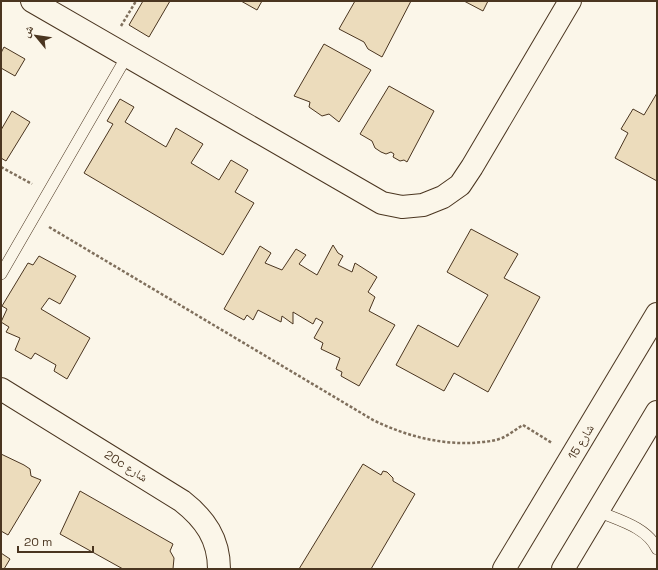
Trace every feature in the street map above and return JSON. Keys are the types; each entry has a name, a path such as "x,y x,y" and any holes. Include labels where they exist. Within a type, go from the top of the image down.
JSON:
{"street":[{"path":"32,1 382,203 402,207 423,205 443,197 460,184 472,167 570,1"},
{"name":"شارع 15","path":"504,569 657,314"},
{"name":"20c شارع","path":"1,389 182,501 196,512 207,526 215,542 219,560 219,569"},
{"path":"563,569 657,412"}],"lane":[{"path":"1,274 127,56"},
{"path":"597,512 642,532 649,537 657,549"}],"path":[{"path":"1,166 48,193"},
{"path":"33,218 373,420 396,431 440,442 461,443 482,442 502,438 523,425 573,455"}],"building":[{"path":"143,1 170,1 149,37 129,25"},
{"path":"241,1 262,1 257,10"},
{"path":"355,1 411,1 382,57 368,49 364,42 339,29"},
{"path":"464,1 488,1 483,11"},
{"path":"324,44 371,70 339,122 329,114 322,116 309,107 310,102 294,96"},
{"path":"4,47 25,59 15,76 1,68 1,53"},
{"path":"389,86 434,111 407,162 404,160 400,161 393,157 394,154 391,152 386,154 381,152 375,148 372,141 360,134"},
{"path":"657,93 657,181 615,158 628,133 621,129 633,109 644,115"},
{"path":"120,99 134,107 125,122 166,147 176,128 203,144 191,163 219,180 231,160 248,170 235,192 254,203 223,255 84,173 113,124 107,121"},
{"path":"12,111 30,122 6,161 1,158 1,130"},
{"path":"471,229 518,254 504,278 540,297 488,392 454,373 444,391 396,365 418,325 458,347 488,295 447,272"},
{"path":"333,245 338,253 343,256 338,265 352,272 355,263 377,277 368,292 375,297 369,311 395,325 359,386 341,376 342,372 336,369 340,358 321,349 323,343 314,338 323,322 316,318 313,324 293,312 293,324 282,316 281,322 258,310 253,320 247,315 244,320 224,309 260,246 271,253 265,263 282,270 296,249 306,255 299,264 317,275"},
{"path":"39,256 76,276 60,304 49,298 41,309 90,338 67,379 54,371 56,365 35,353 31,359 15,350 20,338 6,332 9,327 1,322 7,309 2,306 28,263 33,265"},
{"path":"1,454 24,465 30,469 31,476 41,480 8,535 1,531"},
{"path":"363,464 381,475 383,471 387,472 393,478 393,481 415,494 371,569 299,569"},
{"path":"80,491 173,544 170,551 174,558 173,569 123,569 60,534"},
{"path":"1,553 10,559 4,569 1,569"}]}
